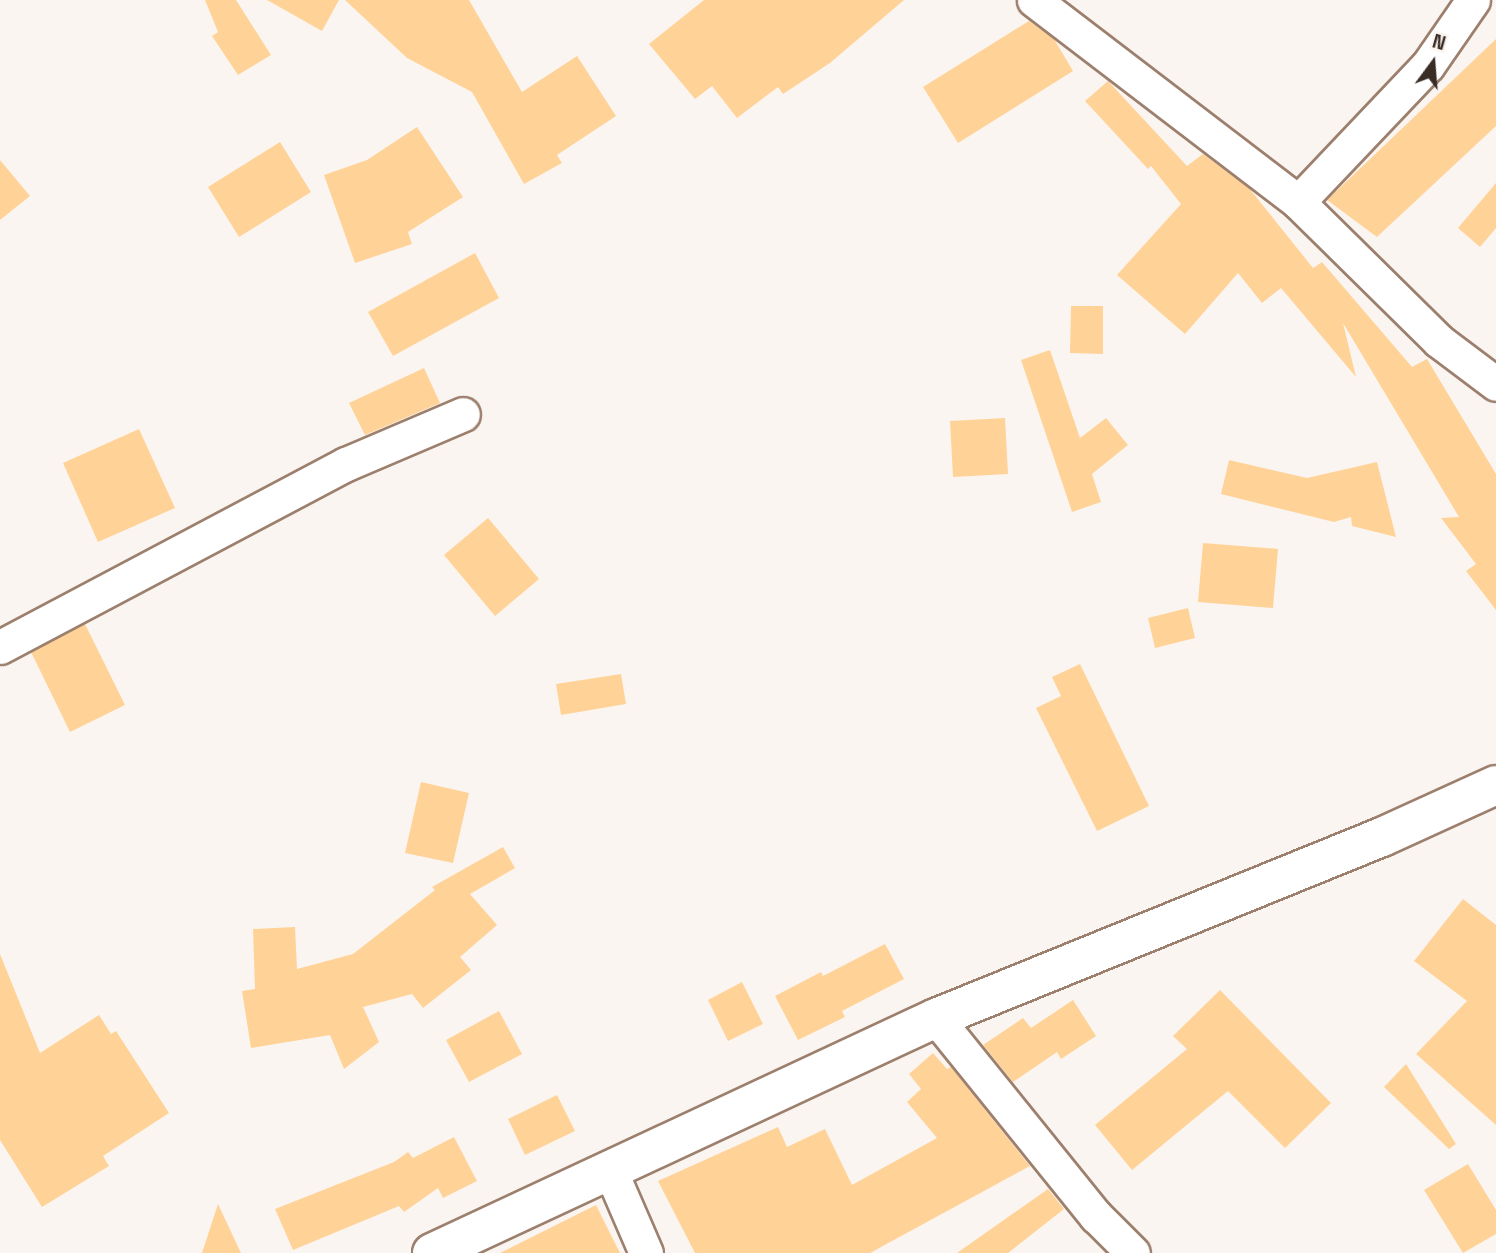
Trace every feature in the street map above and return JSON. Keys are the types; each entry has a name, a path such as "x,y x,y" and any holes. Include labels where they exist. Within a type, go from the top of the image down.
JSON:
{"main road":[{"path":"432,1253 611,1172 936,1018 1382,837 1496,785"}],"street":[{"path":"1034,0 1298,202 1439,341 1496,384"},
{"path":"1298,202 1428,65 1473,0"},
{"path":"0,647 346,464 463,414"},
{"path":"936,1018 1096,1216 1133,1253"},
{"path":"611,1172 646,1253"}],"building":[{"path":"205,0 236,0 271,55 238,75 212,36 218,32"},
{"path":"267,0 339,0 322,31"},
{"path":"345,0 469,0 522,92 577,56 616,116 557,155 562,163 524,184 472,92 407,58"},
{"path":"704,0 904,0 830,63 783,94 778,87 737,118 712,86 695,99 649,44"},
{"path":"1029,21 1054,39 1073,71 958,143 923,87"},
{"path":"1496,39 1496,126 1377,237 1327,200"},
{"path":"1108,81 1187,166 1203,154 1249,188 1313,268 1322,262 1412,367 1427,359 1496,474 1496,610 1466,571 1476,564 1441,518 1459,517 1343,323 1356,377 1281,288 1262,303 1238,273 1185,334 1117,275 1181,204 1151,166 1148,169 1085,101"},
{"path":"417,127 463,197 408,232 412,244 355,263 324,175 367,160"},
{"path":"280,142 311,192 239,237 208,187"},
{"path":"0,160 30,196 0,220"},
{"path":"1496,183 1496,228 1480,247 1458,228"},
{"path":"475,253 499,298 393,356 368,312"},
{"path":"1071,306 1103,306 1103,354 1070,353"},
{"path":"1050,350 1080,438 1106,418 1128,445 1092,474 1101,502 1072,512 1021,360"},
{"path":"424,368 440,403 365,435 349,403"},
{"path":"1005,418 1008,474 953,477 950,421"},
{"path":"139,429 175,508 98,542 63,463"},
{"path":"1229,460 1307,478 1377,462 1396,537 1352,526 1351,517 1334,522 1221,494"},
{"path":"488,518 539,579 495,616 444,555"},
{"path":"1203,543 1278,549 1273,608 1198,602"},
{"path":"1188,608 1195,638 1155,648 1148,618"},
{"path":"85,624 125,705 70,732 31,652"},
{"path":"1080,664 1149,806 1097,831 1036,708 1061,696 1052,677"},
{"path":"621,674 626,704 561,715 556,684"},
{"path":"421,782 469,793 453,863 405,853"},
{"path":"503,847 515,868 470,894 497,925 460,957 471,970 423,1008 412,994 363,1007 379,1042 344,1069 330,1035 251,1048 242,991 255,989 253,929 295,927 297,969 353,954 435,890 432,887"},
{"path":"1463,899 1496,925 1496,1125 1416,1054 1467,1001 1414,961"},
{"path":"885,944 904,979 842,1011 845,1017 798,1040 775,996 821,972 823,976"},
{"path":"0,954 40,1053 99,1015 111,1034 116,1031 169,1113 103,1156 109,1166 42,1207 0,1140"},
{"path":"742,982 763,1024 728,1041 708,1000"},
{"path":"1220,990 1331,1103 1285,1148 1228,1091 1132,1170 1095,1125 1187,1049 1173,1036"},
{"path":"1073,1000 1096,1036 1061,1059 1057,1052 1013,1082 983,1045 1023,1018 1031,1028"},
{"path":"499,1011 522,1054 469,1082 446,1040"},
{"path":"933,1053 947,1069 951,1067 1030,1166 870,1253 695,1253 658,1181 778,1127 787,1147 825,1129 852,1185 937,1138 907,1102 921,1089 909,1074"},
{"path":"1406,1064 1456,1144 1449,1149 1384,1087"},
{"path":"557,1095 575,1131 525,1155 508,1119"},
{"path":"454,1137 477,1181 443,1198 438,1188 404,1212 399,1206 293,1250 275,1209 394,1162 408,1152 413,1158"},
{"path":"1468,1164 1496,1210 1496,1234 1463,1253 1424,1190"},
{"path":"1048,1189 1064,1209 1008,1253 957,1253"},
{"path":"218,1204 241,1253 202,1253"},
{"path":"596,1205 620,1253 500,1253"}]}
